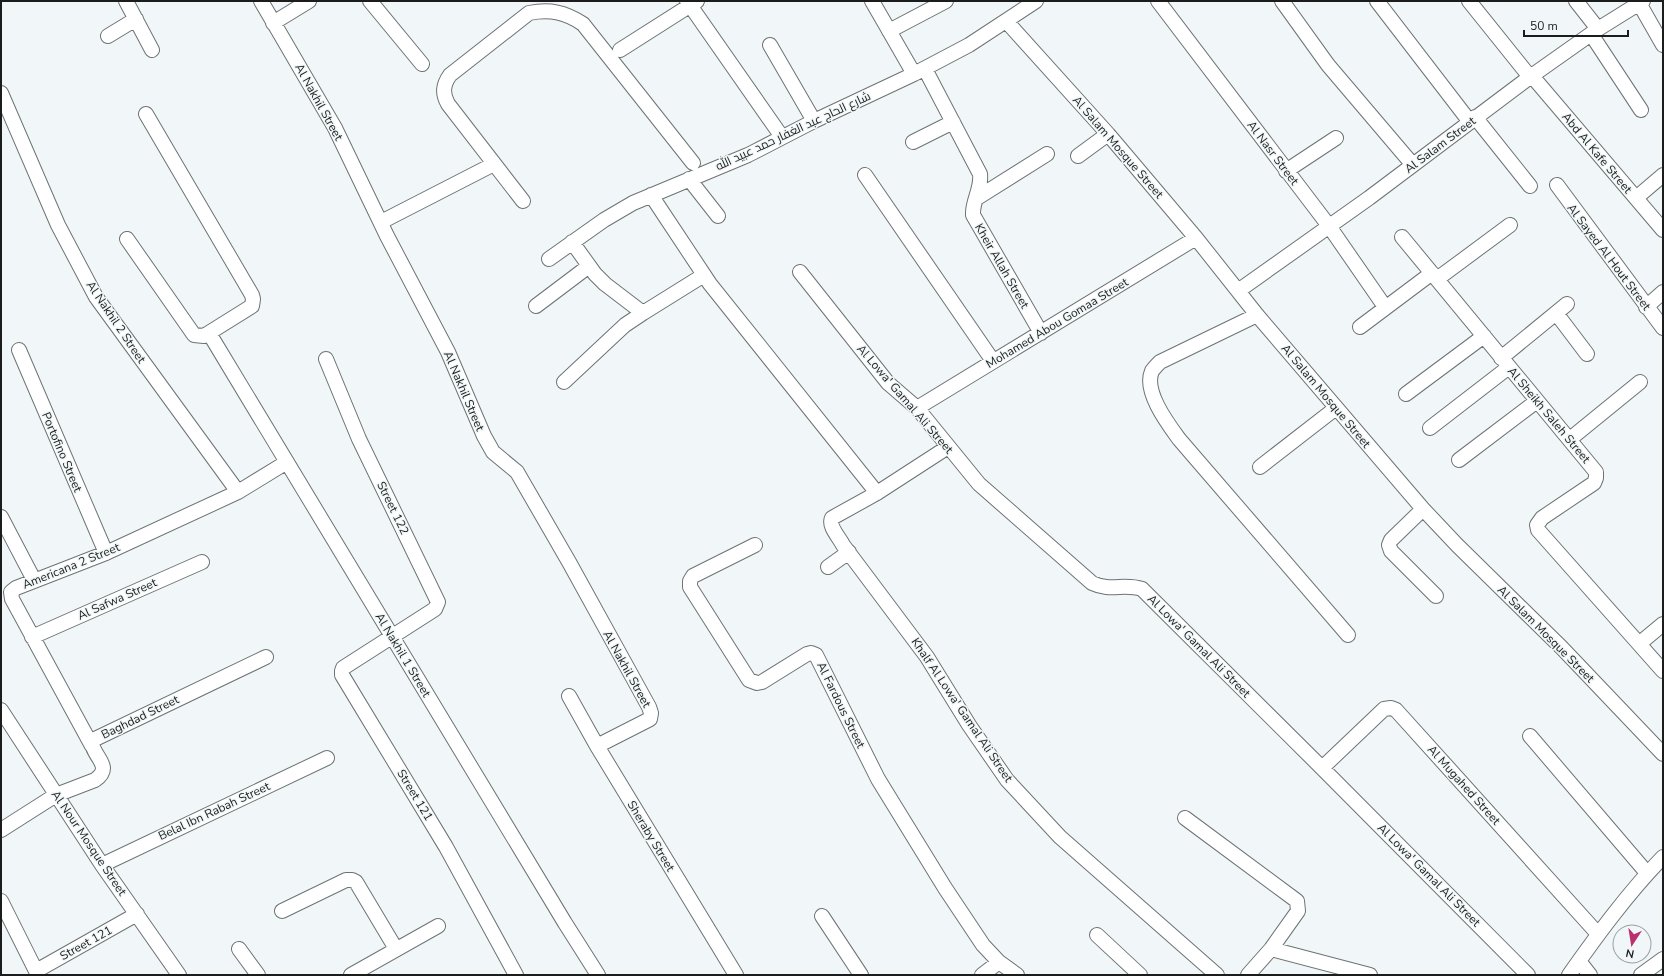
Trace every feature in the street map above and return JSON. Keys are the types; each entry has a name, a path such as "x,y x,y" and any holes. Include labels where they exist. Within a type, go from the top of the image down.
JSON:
{"street":[{"path":"126,1 152,50"},
{"name":"Al Nakhil Street","path":"261,1 335,128 381,222 448,352 484,436 493,452 517,472 569,562 649,707 651,713 650,719 597,746"},
{"path":"273,23 310,1"},
{"path":"370,1 422,64"},
{"name":"Kheir Allah Street","path":"872,1 889,31 919,71 953,122 980,174 981,182 977,198 972,206 973,215 1041,333"},
{"path":"889,31 946,1"},
{"name":"شارع الحاج عبد الغفار حمد عبيد الله","path":"549,259 604,220 633,203 748,155 814,121 919,71 969,45 1007,22 1036,1"},
{"name":"Al Nasr Street","path":"1158,1 1329,226 1385,308"},
{"path":"1282,1 1328,65 1413,165"},
{"path":"1377,1 1472,120 1530,186"},
{"name":"Abd Al Kafe Street","path":"1469,1 1531,77 1663,230"},
{"path":"1576,1 1642,110"},
{"path":"1641,2 1663,45"},
{"name":"Al Salam Street","path":"1238,291 1369,198 1472,120 1594,31 1641,2"},
{"path":"620,50 691,3 782,137"},
{"path":"523,201 448,104 444,97 443,89 445,82 450,75 529,13 543,10 558,11 571,16 583,24 694,163"},
{"path":"108,36 136,20"},
{"name":"Al Salam Mosque Street","path":"1007,22 1108,134 1196,238 1257,314 1423,509 1457,545 1562,648 1663,754"},
{"path":"770,45 814,121"},
{"name":"Al Nakhil 2 Street","path":"1,93 58,225 96,296 238,492"},
{"path":"127,239 192,332 201,337 209,334 252,306 253,299 146,114"},
{"path":"913,142 953,122"},
{"path":"1078,156 1108,134"},
{"path":"1286,171 1336,138"},
{"path":"977,198 1047,154"},
{"path":"381,222 494,164"},
{"path":"1636,198 1663,175"},
{"path":"865,176 994,361"},
{"path":"688,179 718,216"},
{"name":"Al Sayed Al Hout Street","path":"1556,185 1663,328"},
{"path":"651,195 704,275 877,493"},
{"path":"1360,327 1385,308 1510,225"},
{"name":"Al Sheikh Saleh Street","path":"1402,237 1505,363 1593,467 1596,472 1594,482 1542,518 1537,525 1538,530 1663,671"},
{"name":"Mohamed Abou Gomaa Street","path":"917,408 1196,238"},
{"path":"572,242 605,284 643,313"},
{"path":"536,306 590,266"},
{"name":"Al Lowa' Gamal Ali Street","path":"800,272 888,383 917,408 979,484 1092,583 1101,587 1110,588 1128,586 1142,589 1528,975"},
{"path":"564,382 625,325 704,275"},
{"path":"1646,307 1663,292"},
{"path":"1430,428 1505,363 1562,308 1587,354"},
{"path":"1257,314 1160,362 1152,371 1150,383 1158,407 1179,439 1348,635"},
{"name":"Al Nakhil 1 Street","path":"209,334 392,638 598,975"},
{"path":"1406,394 1484,336"},
{"name":"Portofino Street","path":"19,350 106,553"},
{"name":"Street 122","path":"326,359 359,439 438,602 435,609 392,638"},
{"path":"1570,440 1640,382"},
{"path":"1459,460 1537,401"},
{"path":"1260,467 1336,408"},
{"name":"Khalf Al Lowa' Gamal Ali Street","path":"948,447 877,493 831,520 831,525 849,552 927,657 969,725 1007,780 1060,837 1217,975"},
{"name":"Americana 2 Street","path":"92,746 12,599 11,592 16,588 34,580 106,553 238,492 287,462"},
{"path":"1423,509 1391,540 1389,545 1391,551 1436,596"},
{"path":"1,517 34,580"},
{"name":"Al Fardous Street","path":"755,545 693,576 690,580 690,587 749,680 757,683 762,682 807,654 812,653 816,655 878,779 945,888 983,945 999,962 1017,975"},
{"path":"828,567 849,552"},
{"name":"Al Safwa Street","path":"32,637 202,562"},
{"path":"1640,644 1663,624"},
{"name":"Street 121","path":"392,638 343,668 342,675 446,847 516,975"},
{"name":"Baghdad Street","path":"56,794 95,780 100,776 103,771 103,765 92,746 92,741 95,739 266,656"},
{"name":"Sheraby Street","path":"569,696 597,746 736,975"},
{"name":"Al Mugahed Street","path":"1322,768 1384,709 1391,708 1396,710 1598,934"},
{"name":"Al Nour Mosque Street","path":"1,712 102,865 179,975"},
{"path":"1530,736 1647,873"},
{"name":"Belal Ibn Rabah Street","path":"102,865 327,758"},
{"path":"1,830 56,794"},
{"path":"1185,818 1297,901 1298,911 1271,949 1248,975"},
{"path":"1569,975 1598,934 1647,873 1663,857"},
{"path":"282,911 346,880 352,880 356,882 396,949"},
{"path":"1,900 37,973"},
{"name":"Street 121","path":"37,973 137,914"},
{"path":"822,916 861,975"},
{"path":"351,975 438,926"},
{"path":"1097,935 1140,975"},
{"path":"239,948 258,975"},
{"path":"1271,949 1370,975"},
{"path":"1641,975 1663,959"},
{"path":"1579,961 1590,975"},
{"path":"982,975 999,962"}]}
